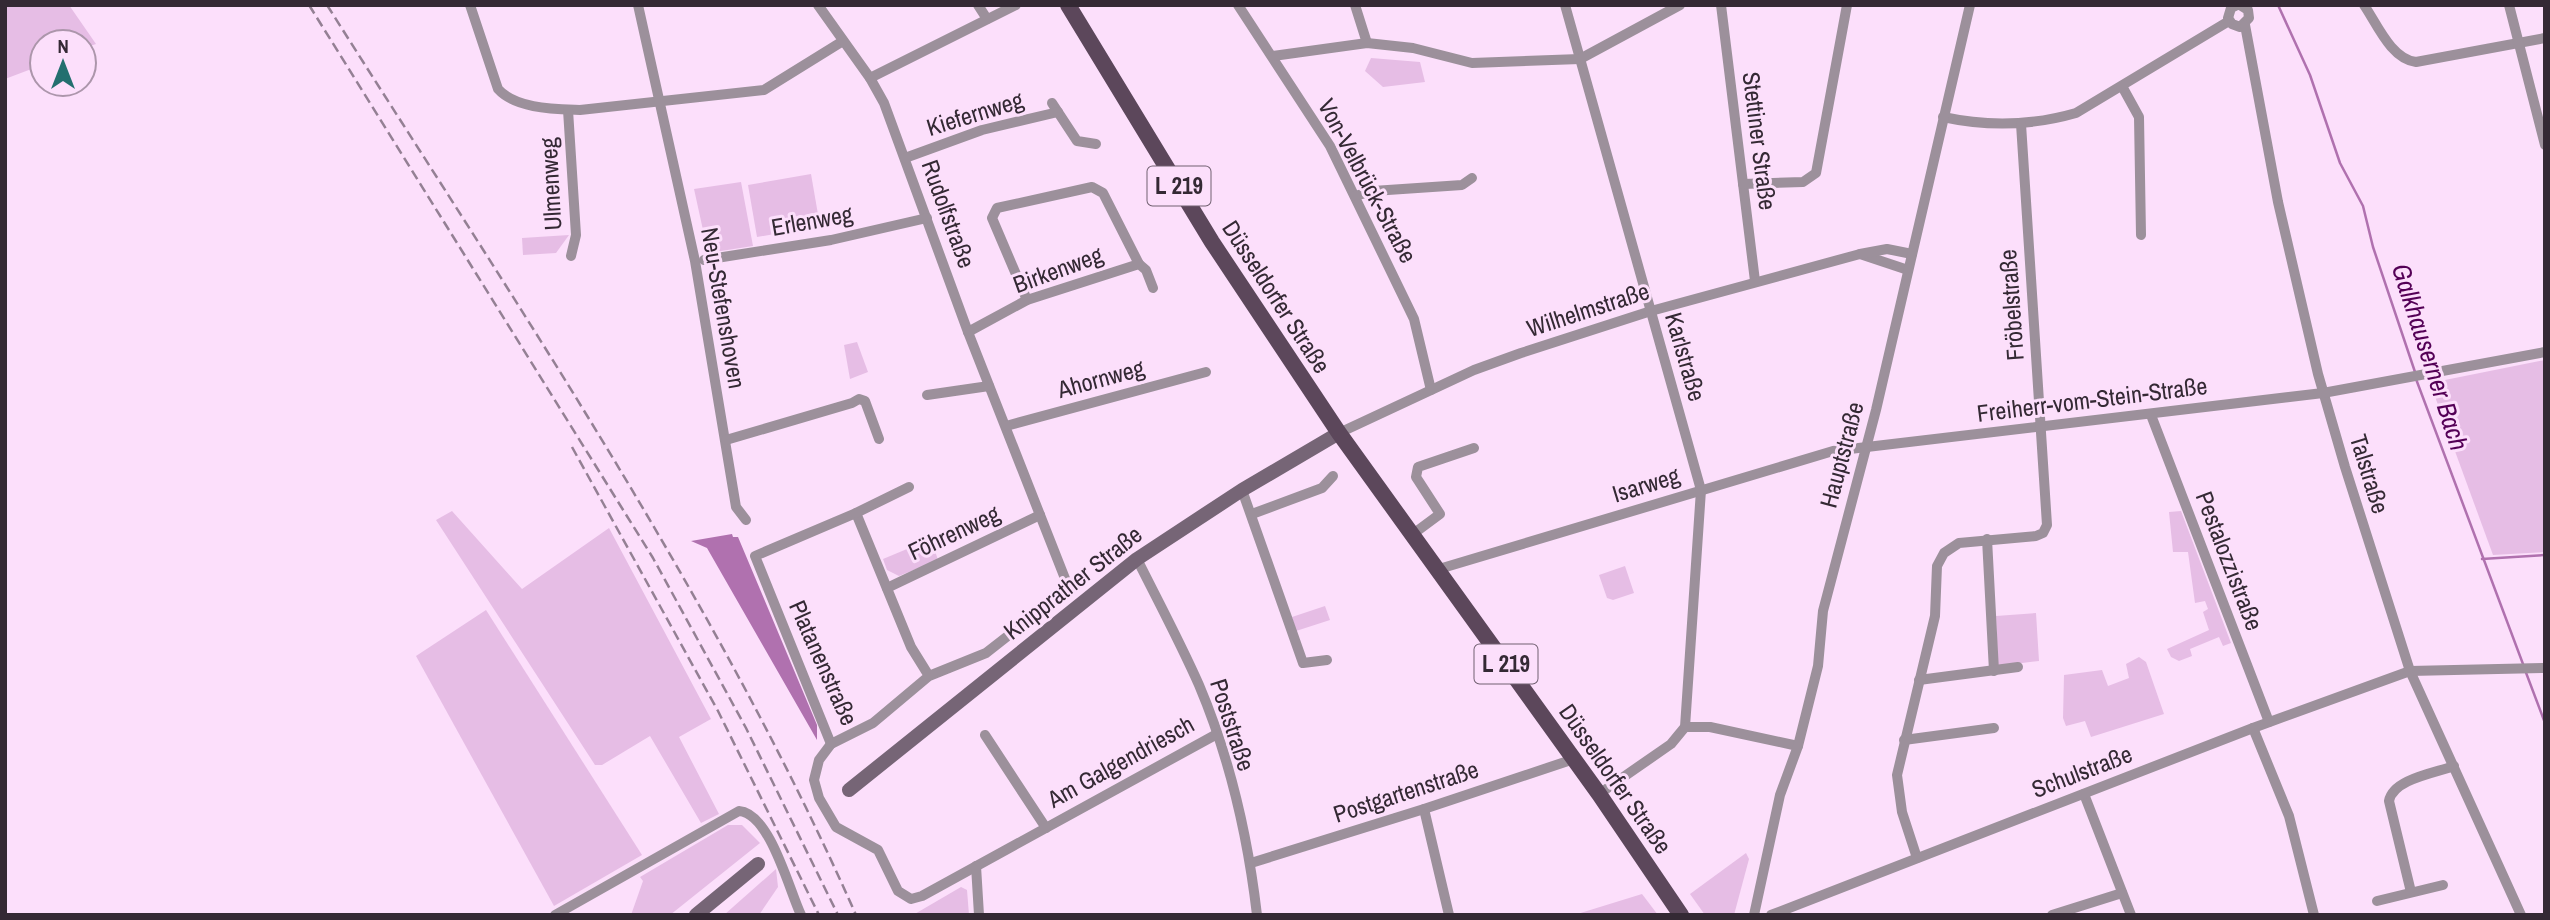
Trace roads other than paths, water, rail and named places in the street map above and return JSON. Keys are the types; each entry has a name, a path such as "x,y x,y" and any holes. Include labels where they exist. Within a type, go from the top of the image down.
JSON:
{"main road":[{"name":"Düsseldorfer Straße","path":"1068,5 1212,242 1339,433 1599,794 1681,915"},
{"name":"Knipprather Straße","path":"849,790 1137,559 1241,489 1339,433"},
{"path":"695,915 758,864"}],"street":[{"path":"470,5 498,89 507,99 568,110 660,103 764,90 843,41"},
{"name":"Neu-Stefenshoven","path":"638,5 695,261 736,507 746,520"},
{"name":"Rudolfstraße","path":"818,5 870,78 884,103 968,332 1016,450"},
{"path":"978,5 987,19"},
{"path":"870,78 1016,5"},
{"name":"Von-Velbrück-Straße","path":"1238,5 1329,146 1355,196 1414,319 1431,390"},
{"path":"1356,5 1367,43"},
{"name":"Karlstraße","path":"1565,5 1701,490 1685,727"},
{"path":"1273,56 1367,43 1413,48 1472,63 1580,59 1680,5"},
{"name":"Stettiner Straße","path":"1721,5 1755,281"},
{"path":"1743,184 1803,182 1816,173 1847,5"},
{"name":"Hauptstraße","path":"1757,914 1780,795 1798,746 1818,666 1824,611 1912,254 1969,5"},
{"path":"2364,5 2395,52 2405,61 2416,62 2545,38"},
{"path":"2509,5 2545,145"},
{"path":"2244,6 2249,18 2245,25 2236,26 2229,21 2229,12 2244,6"},
{"path":"1943,117 1994,125 2021,124 2076,113 2123,88 2229,21"},
{"name":"Talstraße","path":"2245,25 2278,202 2323,393 2410,671 2521,915"},
{"path":"2123,88 2139,117 2141,235"},
{"name":"Kiefernweg","path":"905,158 982,130 1055,108 1077,141 1096,144"},
{"name":"Ulmenweg","path":"568,110 576,235 571,256"},
{"name":"Fröbelstraße","path":"1987,539 2036,536 2043,533 2047,525 2021,124"},
{"path":"1355,196 1373,191 1462,186 1472,178"},
{"path":"1027,300 992,218 997,208 1092,187 1103,193 1139,264"},
{"name":"Erlenweg","path":"704,260 831,240 927,218"},
{"name":"Wilhelmstraße","path":"1339,433 1474,370 1651,311 1860,254 1886,249 1912,254"},
{"path":"1860,254 1908,270"},
{"name":"Birkenweg","path":"968,332 1027,300 1139,264 1146,270 1153,288"},
{"name":"Freiherr-vom-Stein-Straße","path":"1866,445 1888,446 2323,393 2424,377 2545,352"},
{"name":"Ahornweg","path":"1006,426 1206,372"},
{"path":"927,395 989,386"},
{"path":"726,440 859,399 865,401 879,439"},
{"name":"Pestalozzistraße","path":"2151,415 2269,722"},
{"name":"Isarweg","path":"1439,569 1833,451 1866,445"},
{"path":"1413,534 1440,514 1416,477 1418,467 1474,448"},
{"name":"Platanenstraße","path":"856,513 755,556 831,744 873,723 929,676 986,653 1064,592 1066,581 1016,450"},
{"path":"1252,514 1322,488 1333,476"},
{"path":"856,513 909,487"},
{"path":"1241,489 1303,663 1327,660"},
{"name":"Föhrenweg","path":"856,513 911,648 929,676"},
{"name":"Föhrenweg","path":"887,589 1040,515"},
{"path":"1917,858 1902,812 1897,784 1904,740 1936,610 1934,582 1940,560 1959,543 1987,539 1994,671"},
{"name":"Poststraße","path":"1137,559 1199,686 1217,734 1251,863 1257,915"},
{"path":"1919,680 2018,667"},
{"name":"Schulstraße","path":"1771,915 2253,728 2410,671 2545,668"},
{"path":"1599,794 1671,744 1685,727 1710,727 1798,746"},
{"path":"1904,740 1994,728"},
{"path":"2253,728 2289,816 2314,915"},
{"name":"Am Galgendriesch","path":"831,744 819,761 814,780 819,798 836,827 878,850 901,895 916,899 1217,734"},
{"name":"Am Galgendriesch","path":"985,735 1046,828"},
{"name":"Postgartenstraße","path":"1251,863 1574,759"},
{"path":"2411,892 2389,801 2390,794 2398,786 2454,766"},
{"path":"2084,794 2131,915"},
{"path":"1424,809 1449,915"},
{"path":"555,915 739,811 751,815 769,838 801,915"},
{"path":"976,866 979,915"},
{"path":"2377,901 2443,885"},
{"path":"2052,915 2122,893"}],"waterway":[{"name":"Galkhauserner Bach","path":"2278,5 2310,75 2340,163 2363,206 2373,247 2415,372"},
{"name":"Galkhauserner Bach","path":"2416,379 2523,664"},
{"path":"2482,559 2545,555"},
{"name":"Galkhauserner Bach","path":"2525,670 2545,723"}],"railway":[{"path":"309,5 653,558 746,728 838,915"},
{"path":"327,5 539,338 676,564 740,679 800,796 856,915"},
{"path":"572,447 718,711 819,915"}]}
